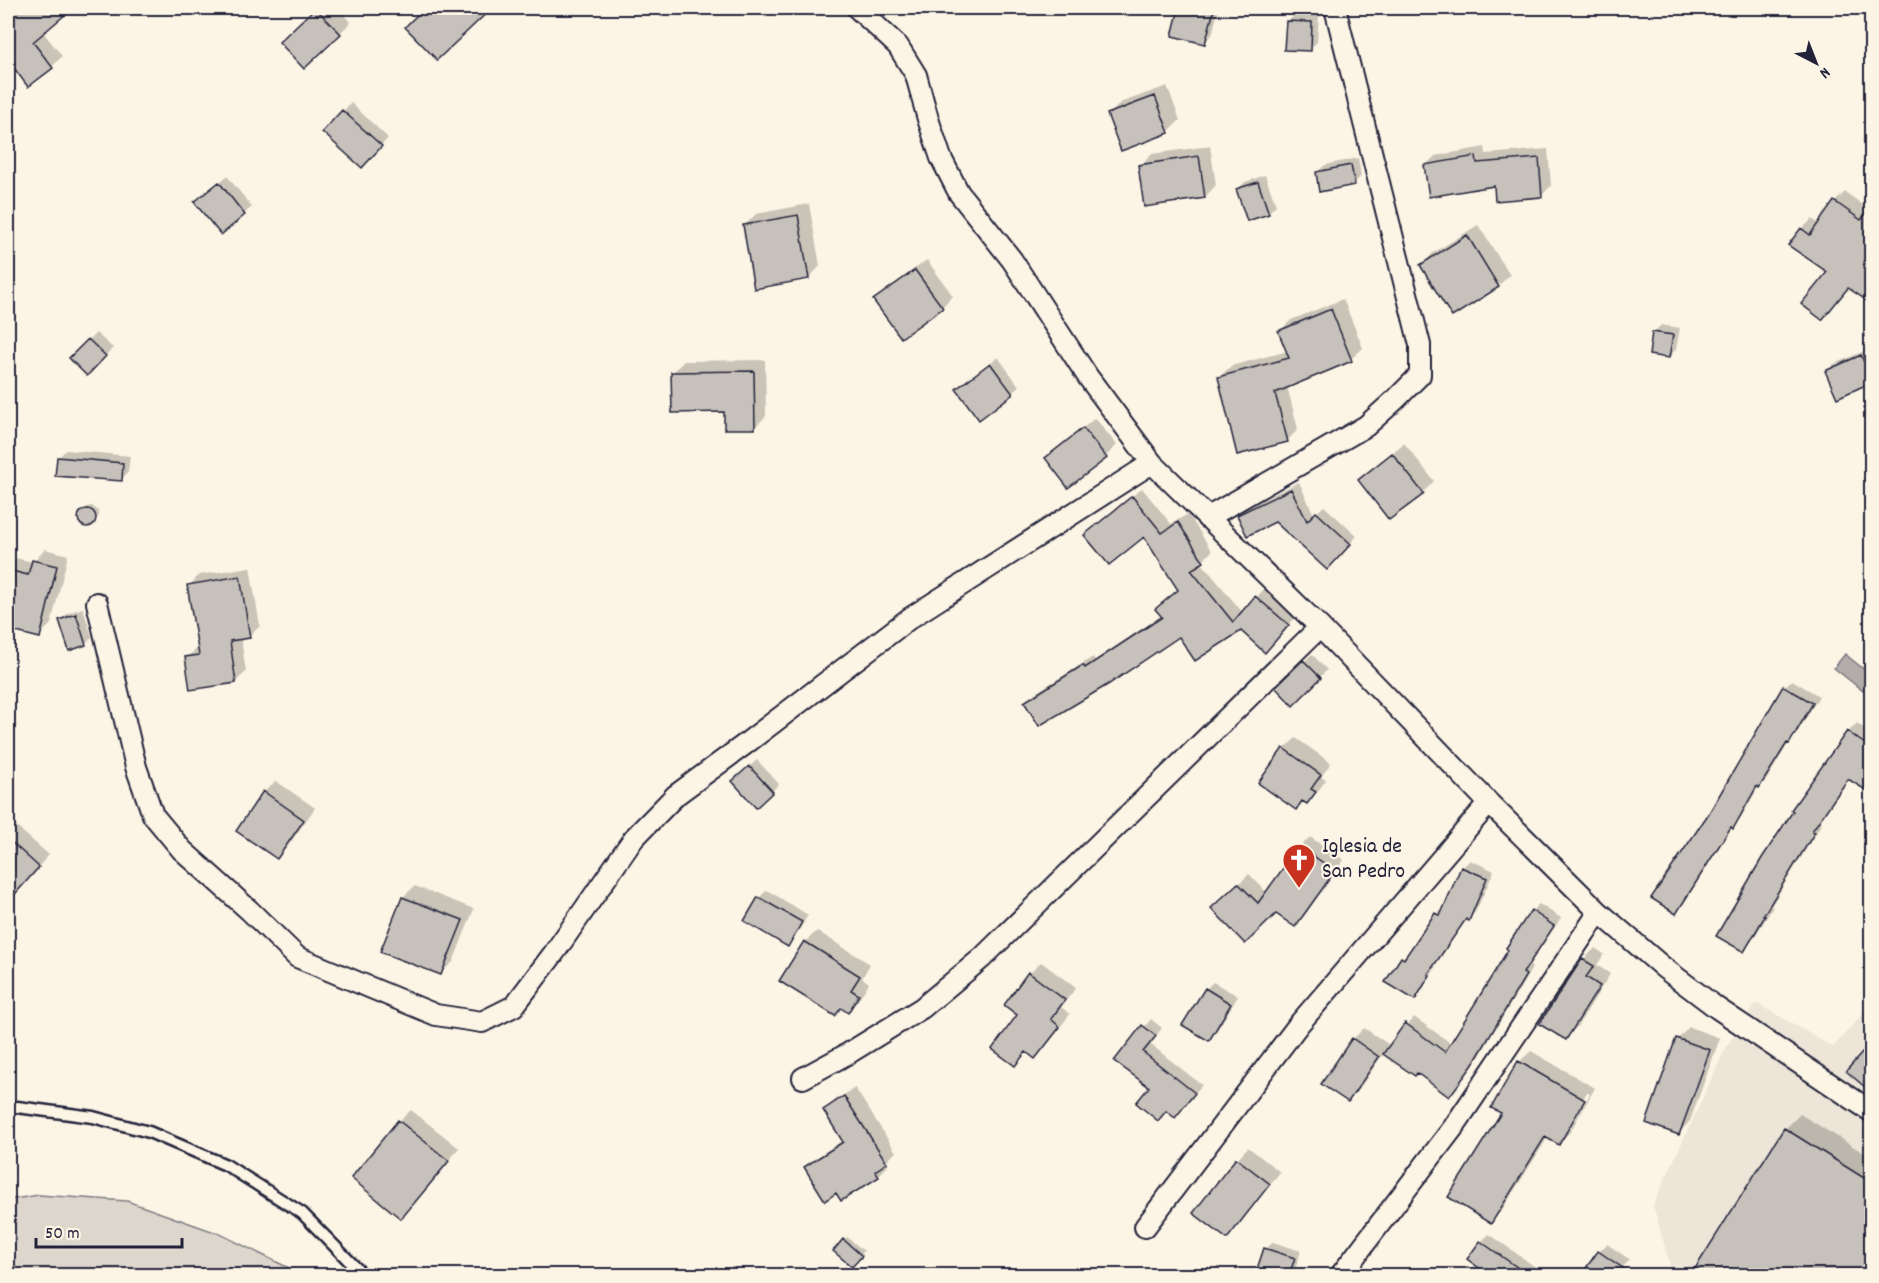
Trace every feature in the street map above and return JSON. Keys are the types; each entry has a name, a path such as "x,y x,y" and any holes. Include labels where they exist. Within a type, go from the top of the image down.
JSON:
{"street":[{"path":"857,8 898,46 916,75 941,158 959,193 1012,260 1088,376 1152,463 1320,627 1599,912 1664,968 1717,1008 1872,1112"},
{"path":"1207,518 1366,426 1420,375 1420,345 1335,8"},
{"path":"97,603 136,767 153,815 182,850 297,957 436,1015 482,1022 514,1006 634,838 676,795 910,618 1152,463"},
{"path":"803,1078 922,1008 982,958 1320,627"},
{"path":"1145,1227 1299,1024 1490,803"},
{"path":"1340,1275 1453,1128 1599,912"}],"lane":[{"path":"8,1109 16,1107 93,1117 149,1132 226,1165 302,1213 364,1275"}],"shaded area":[{"path":"1845,654 1871,675 1871,681 1863,691 1834,668"},
{"path":"1756,1003 1833,1047 1871,1005 1871,1275 1673,1275 1653,1205 1726,1048"},
{"path":"39,1195 127,1201 220,1234 303,1275 8,1275 8,1200"}],"building":[{"path":"8,8 73,8 33,42 53,68 28,87 8,60"},
{"path":"315,8 341,34 304,69 279,42"},
{"path":"424,8 492,8 437,60 405,27"},
{"path":"1179,8 1214,10 1205,44 1172,36"},
{"path":"1286,21 1312,22 1311,51 1284,50"},
{"path":"1155,96 1169,133 1121,151 1107,114"},
{"path":"342,110 382,146 362,168 322,132"},
{"path":"1199,156 1205,198 1144,207 1138,165"},
{"path":"1476,156 1477,163 1539,158 1542,197 1495,201 1494,186 1429,197 1424,165"},
{"path":"1351,165 1355,185 1319,192 1316,172"},
{"path":"219,182 245,215 221,235 194,202"},
{"path":"1258,182 1269,214 1247,221 1236,189"},
{"path":"1834,201 1861,220 1872,205 1872,304 1848,288 1822,320 1801,304 1827,272 1788,245 1801,228 1810,235"},
{"path":"798,215 809,279 754,289 743,225"},
{"path":"1467,235 1499,287 1452,317 1420,265"},
{"path":"915,270 943,308 901,338 873,300"},
{"path":"1331,309 1352,361 1275,393 1288,442 1237,455 1218,377 1289,358 1278,331"},
{"path":"1652,332 1673,335 1669,358 1649,355"},
{"path":"88,339 106,356 87,376 69,358"},
{"path":"1861,355 1872,382 1837,398 1825,371"},
{"path":"990,363 1013,394 979,420 956,389"},
{"path":"754,371 755,429 724,429 724,412 672,413 671,372"},
{"path":"1083,428 1107,458 1068,488 1045,458"},
{"path":"1392,453 1424,494 1389,520 1358,480"},
{"path":"57,457 123,463 122,481 55,476"},
{"path":"1291,489 1307,521 1316,512 1351,544 1327,570 1275,522 1247,536 1237,515"},
{"path":"1132,496 1162,533 1178,522 1204,562 1191,570 1233,622 1255,596 1289,625 1265,653 1241,631 1195,661 1179,637 1109,684 1039,726 1024,702 1083,665 1085,668 1162,617 1155,609 1178,590 1144,537 1109,565 1084,535"},
{"path":"83,509 91,509 96,514 94,525 83,527 78,522 78,514"},
{"path":"32,560 57,566 40,638 8,630 8,570 28,575"},
{"path":"240,576 250,638 230,641 236,683 190,690 185,657 199,655 187,585"},
{"path":"76,614 86,645 69,651 59,620"},
{"path":"1303,660 1321,678 1293,706 1275,687"},
{"path":"1783,686 1813,703 1789,744 1787,743 1759,788 1757,786 1733,829 1731,827 1676,914 1651,898 1709,813"},
{"path":"1847,731 1872,749 1872,794 1848,779 1812,831 1815,832 1763,916 1765,916 1744,952 1716,936 1793,811 1791,810"},
{"path":"1283,748 1321,775 1311,789 1316,792 1307,804 1302,801 1296,810 1258,783"},
{"path":"749,766 773,792 756,808 732,781"},
{"path":"263,791 304,820 277,859 236,831"},
{"path":"8,839 39,867 8,902"},
{"path":"1299,846 1335,871 1295,927 1276,914 1245,944 1211,908 1238,883 1258,903"},
{"path":"1461,867 1487,878 1469,921 1466,919 1428,974 1430,975 1415,1000 1385,982 1401,957 1404,959 1435,913 1440,916"},
{"path":"402,897 463,920 441,975 380,952"},
{"path":"758,897 802,922 788,947 744,921"},
{"path":"1531,910 1554,926 1523,973 1526,975 1472,1066 1449,1097 1417,1073 1415,1076 1383,1054 1405,1023 1445,1052"},
{"path":"804,941 860,976 851,990 859,995 848,1013 841,1008 835,1016 779,981"},
{"path":"1582,959 1594,966 1586,977 1600,986 1566,1040 1539,1024"},
{"path":"1028,972 1065,1000 1051,1019 1060,1027 1035,1059 1026,1052 1015,1066 992,1049 1017,1015 1004,1005"},
{"path":"1205,988 1231,1004 1209,1041 1182,1025"},
{"path":"1142,1025 1156,1036 1143,1052 1195,1093 1175,1118 1166,1111 1158,1121 1136,1103 1149,1087 1114,1061"},
{"path":"1352,1038 1379,1057 1348,1102 1321,1084"},
{"path":"1676,1038 1710,1050 1679,1135 1646,1123"},
{"path":"1872,1042 1872,1093 1846,1071"},
{"path":"1518,1061 1585,1100 1559,1145 1545,1137 1491,1224 1448,1197 1501,1113 1491,1108"},
{"path":"844,1096 887,1163 875,1171 879,1177 841,1201 836,1193 825,1201 804,1167 843,1142 823,1110"},
{"path":"398,1120 449,1161 401,1219 351,1178"},
{"path":"1784,1128 1872,1183 1872,1275 1691,1275"},
{"path":"1236,1158 1270,1184 1227,1239 1193,1213"},
{"path":"843,1239 862,1256 852,1267 833,1251"},
{"path":"1480,1241 1528,1275 1469,1275 1479,1268 1467,1259"},
{"path":"1264,1248 1295,1258 1289,1275 1255,1275"},
{"path":"1598,1251 1633,1275 1581,1275"}],"place":[{"name":"Iglesia de San Pedro","path":"1299,889"}]}
